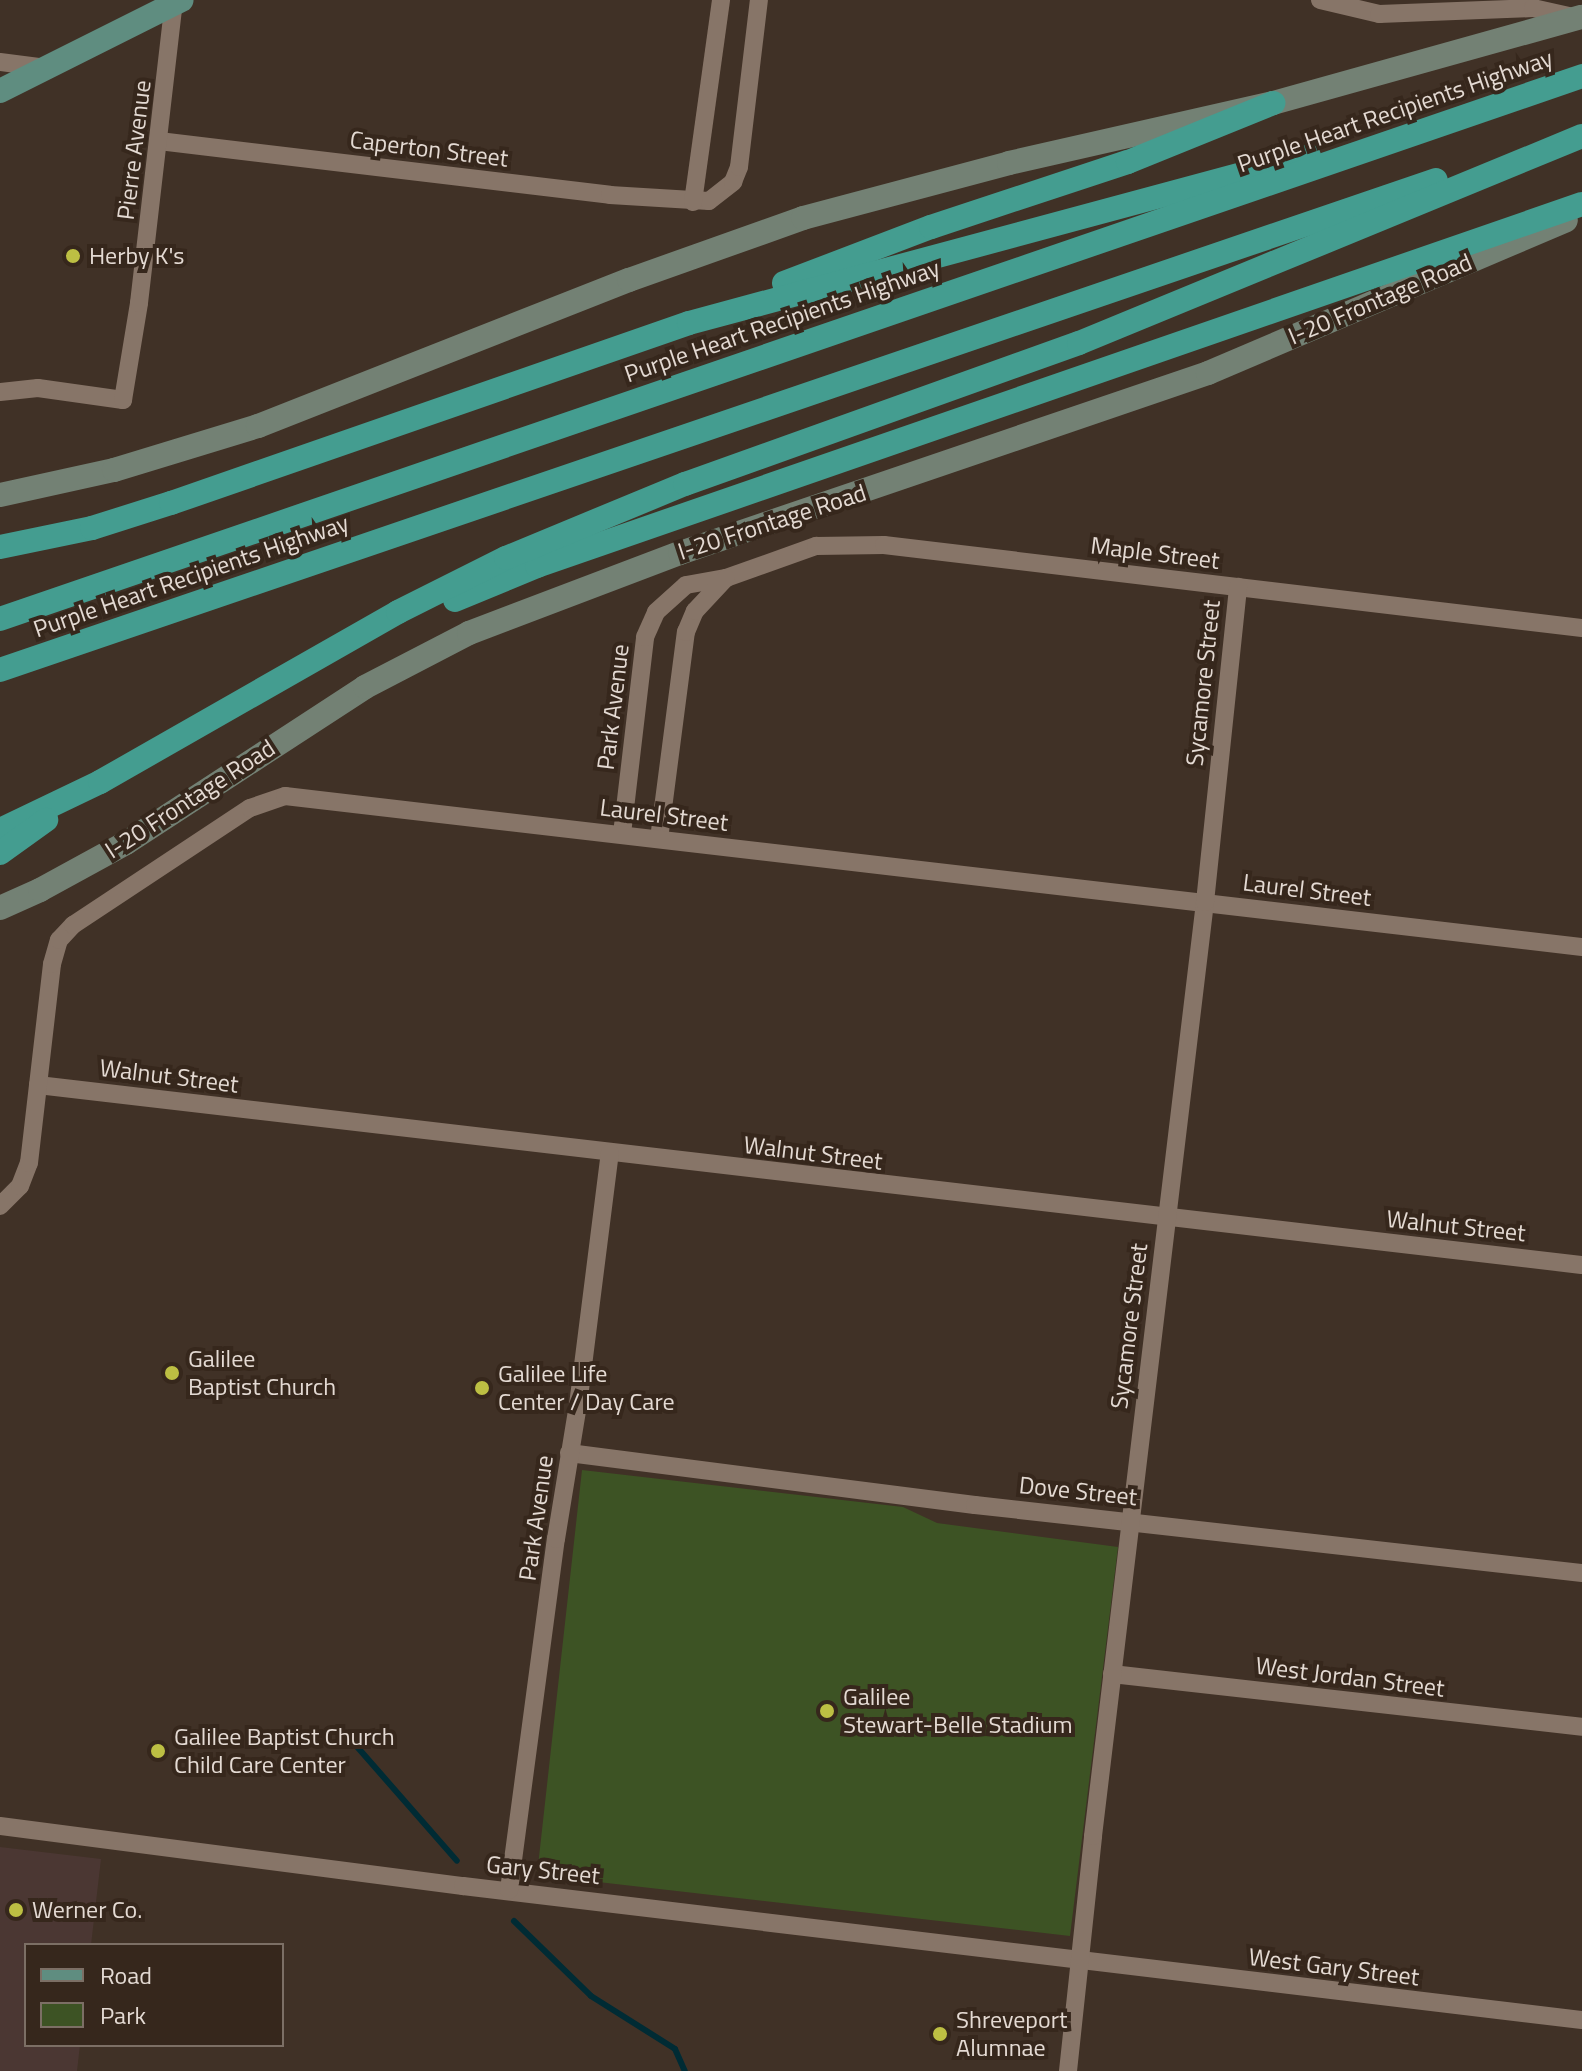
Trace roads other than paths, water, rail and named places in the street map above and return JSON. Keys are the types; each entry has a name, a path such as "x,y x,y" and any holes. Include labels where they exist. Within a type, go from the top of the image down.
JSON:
{"highway":[{"name":"Purple Heart Recipients Highway","path":"0,619 1582,76"},
{"path":"0,547 39,540 171,503 689,323 820,268 1128,162 1273,103"},
{"path":"689,323 1496,106"},
{"path":"0,830 100,782 451,584 685,484 1079,343 1582,134"},
{"name":"Purple Heart Recipients Highway","path":"0,670 1120,286 1582,134"},
{"path":"321,658 537,566 1582,204"},
{"path":"0,556 39,540"},
{"path":"0,853 100,782"}],"main road":[{"path":"0,91 177,2"},
{"path":"0,495 114,470 272,421 629,280 803,218 1024,159 1273,103 1582,18"},
{"name":"I-20 Frontage Road","path":"5,906 126,843 365,687 469,633 680,553 1208,373 1582,212"}],"street":[{"path":"721,0 693,202 709,201 723,193 733,182 739,167 759,0"},
{"path":"1320,0 1379,14 1533,8 1582,18"},
{"name":"Pierre Avenue","path":"0,392 38,388 123,400 177,2"},
{"path":"0,62 47,68"},
{"name":"Caperton Street","path":"159,141 693,202"},
{"name":"Maple Street","path":"726,578 816,546 836,543 884,545 1582,628"},
{"path":"659,839 686,632 709,592 726,578"},
{"name":"Park Avenue","path":"622,834 649,624 664,602 686,585 726,578"},
{"name":"Sycamore Street","path":"1068,2071 1112,1674 1205,902 1238,587"},
{"name":"Laurel Street","path":"0,1206 16,1192 26,1175 52,964 59,940 73,925 268,799 295,795 1582,947"},
{"name":"Walnut Street","path":"38,1085 1582,1265"},
{"name":"Park Avenue","path":"509,1890 610,1153"},
{"name":"Dove Street","path":"569,1453 975,1505 1131,1520 1582,1573"},
{"name":"West Jordan Street","path":"1112,1674 1582,1727"},
{"name":"Gary Street","path":"0,1826 1080,1960"},
{"name":"West Gary Street","path":"1080,1960 1582,2020"}],"waterway":[{"path":"352,1741 457,1861"},
{"path":"514,1921 591,1996 675,2049 685,2071"}],"place":[{"name":"Herby K's","path":"73,256"},
{"name":"Galilee Baptist Church","path":"172,1373"},
{"name":"Galilee Life Center / Day Care","path":"482,1388"},
{"name":"Galilee Stewart-Belle Stadium","path":"827,1711"},
{"name":"Galilee Baptist Church Child Care Center","path":"158,1751"},
{"name":"Werner Co.","path":"16,1910"},
{"name":"Shreveport Alumnae","path":"940,2034"}]}
